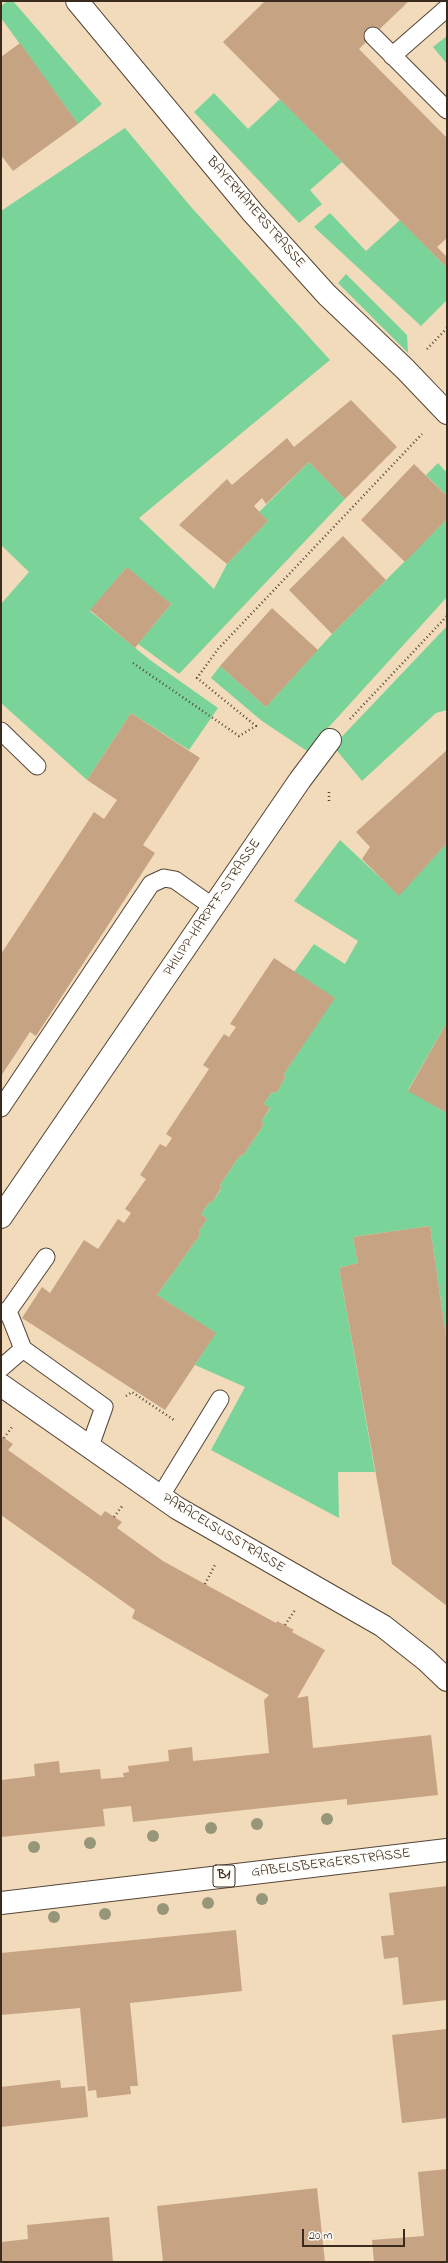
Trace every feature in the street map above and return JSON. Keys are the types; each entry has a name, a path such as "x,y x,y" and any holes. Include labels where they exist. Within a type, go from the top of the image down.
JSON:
{"street":[{"name":"BAYERHAMERSTRASSE","path":"77,1 254,213 327,295 405,369 447,413"},
{"name":"PHILIPP-HARPFF-STRASSE","path":"1,1217 300,780 330,740"},
{"name":"PARACELSUSSTRASSE","path":"1,1385 89,1448 160,1496 383,1626 426,1660 447,1680"},
{"name":"GABELSBERGERSTRASSE","path":"1,1903 447,1850"}],"lane":[{"path":"392,56 447,8"},
{"path":"373,36 447,110"},
{"path":"1,731 37,766"},
{"path":"1,1108 151,884 164,878 175,880 213,907"},
{"path":"46,1257 5,1311 23,1349 104,1407 89,1448"},
{"path":"1,1368 23,1349"},
{"path":"160,1496 220,1399"}],"path":[{"path":"429,347 447,328"},
{"path":"133,663 239,736 256,726 197,678 218,649 422,434"},
{"path":"330,740 447,616"},
{"path":"104,1407 132,1392 174,1420"},
{"path":"4,1438 13,1427"},
{"path":"114,1517 123,1504"},
{"path":"205,1584 217,1563"},
{"path":"285,1625 295,1610"}],"green space":[{"path":"8,1 13,1 102,104 78,124 1,18 1,6"},
{"path":"447,36 447,64 433,47"},
{"path":"214,93 248,129 280,99 342,162 310,190 322,204 299,223 194,112"},
{"path":"125,128 191,207 330,360 139,518 214,589 227,564 268,521 259,512 309,462 345,499 179,674 138,644 171,604 126,568 90,611 150,660 218,708 189,750 131,713 87,780 1,703 1,604 29,572 1,545 1,211"},
{"path":"330,213 366,251 400,220 447,268 447,300 421,326 314,227"},
{"path":"346,274 407,335 408,353 338,283"},
{"path":"438,463 447,473 447,496 426,475"},
{"path":"447,519 447,597 307,751 262,721 211,678 220,666 266,707 332,634"},
{"path":"447,626 447,710 436,713 362,781 333,746"},
{"path":"340,840 399,895 447,843 447,1022 408,1090 447,1113 447,1344 430,1226 353,1237 358,1263 339,1268 375,1472 338,1472 339,1518 211,1450 245,1387 195,1365 215,1333 157,1295 200,1235 199,1231 207,1219 201,1214 208,1204 213,1201 221,1189 220,1185 238,1158 244,1154 263,1126 262,1120 270,1109 264,1104 271,1093 277,1092 285,1078 284,1074 334,998 294,972 314,944 345,964 358,941 294,901"}],"building":[{"path":"265,1 409,1 359,49 447,138 447,238 437,247 447,257 447,268 223,42"},
{"path":"20,43 78,124 13,171 1,155 1,57"},
{"path":"351,400 397,447 345,499 309,462 266,504 262,498 254,506 268,521 227,564 179,525 227,479 232,485 287,438 294,447"},
{"path":"414,464 447,496 447,519 405,562 361,520"},
{"path":"343,536 386,580 332,634 289,590"},
{"path":"127,567 171,604 135,648 90,610"},
{"path":"272,608 318,650 266,707 220,666"},
{"path":"131,713 200,758 143,845 155,853 36,1036 30,1032 1,1076 1,954 94,812 104,819 117,800 87,780"},
{"path":"447,750 447,843 399,896 362,859 370,847 356,832"},
{"path":"274,958 335,998 284,1074 285,1078 277,1092 271,1093 264,1104 270,1108 262,1120 263,1126 244,1154 238,1158 220,1185 221,1188 213,1201 208,1204 201,1214 207,1219 199,1231 200,1235 157,1295 216,1333 165,1410 22,1318 42,1287 50,1293 84,1240 98,1249 118,1219 124,1223 131,1213 125,1209 146,1179 140,1175 160,1144 166,1147 172,1138 166,1134 209,1069 203,1065 224,1034 229,1037 236,1027 230,1024"},
{"path":"447,1022 447,1113 408,1091"},
{"path":"430,1226 447,1344 447,1606 392,1564 339,1268 358,1263 353,1237"},
{"path":"1,1436 13,1444 8,1450 101,1516 105,1511 122,1522 117,1528 163,1561 276,1623 277,1621 294,1630 292,1632 325,1650 297,1698 308,1696 313,1748 431,1735 438,1795 347,1805 347,1799 133,1822 131,1806 103,1809 105,1826 1,1837 1,1780 35,1776 34,1764 59,1761 60,1773 100,1769 101,1779 124,1777 123,1773 129,1772 128,1766 169,1761 168,1750 192,1747 193,1761 269,1753 264,1700 269,1695 132,1618 135,1610 1,1515"},
{"path":"447,1886 447,2000 403,2005 398,1957 384,1959 381,1936 394,1935 389,1893"},
{"path":"236,1930 242,1991 130,2003 138,2086 130,2086 131,2094 97,2098 96,2090 88,2091 80,2008 1,2015 1,1953"},
{"path":"447,2029 447,2118 402,2123 392,2035"},
{"path":"60,2080 61,2088 85,2086 88,2117 1,2127 1,2087"},
{"path":"447,2169 447,2262 374,2262 372,2240 424,2236 418,2172"},
{"path":"317,2188 325,2262 163,2262 157,2206"},
{"path":"109,2217 113,2262 1,2262 1,2242 28,2239 27,2225"}]}
